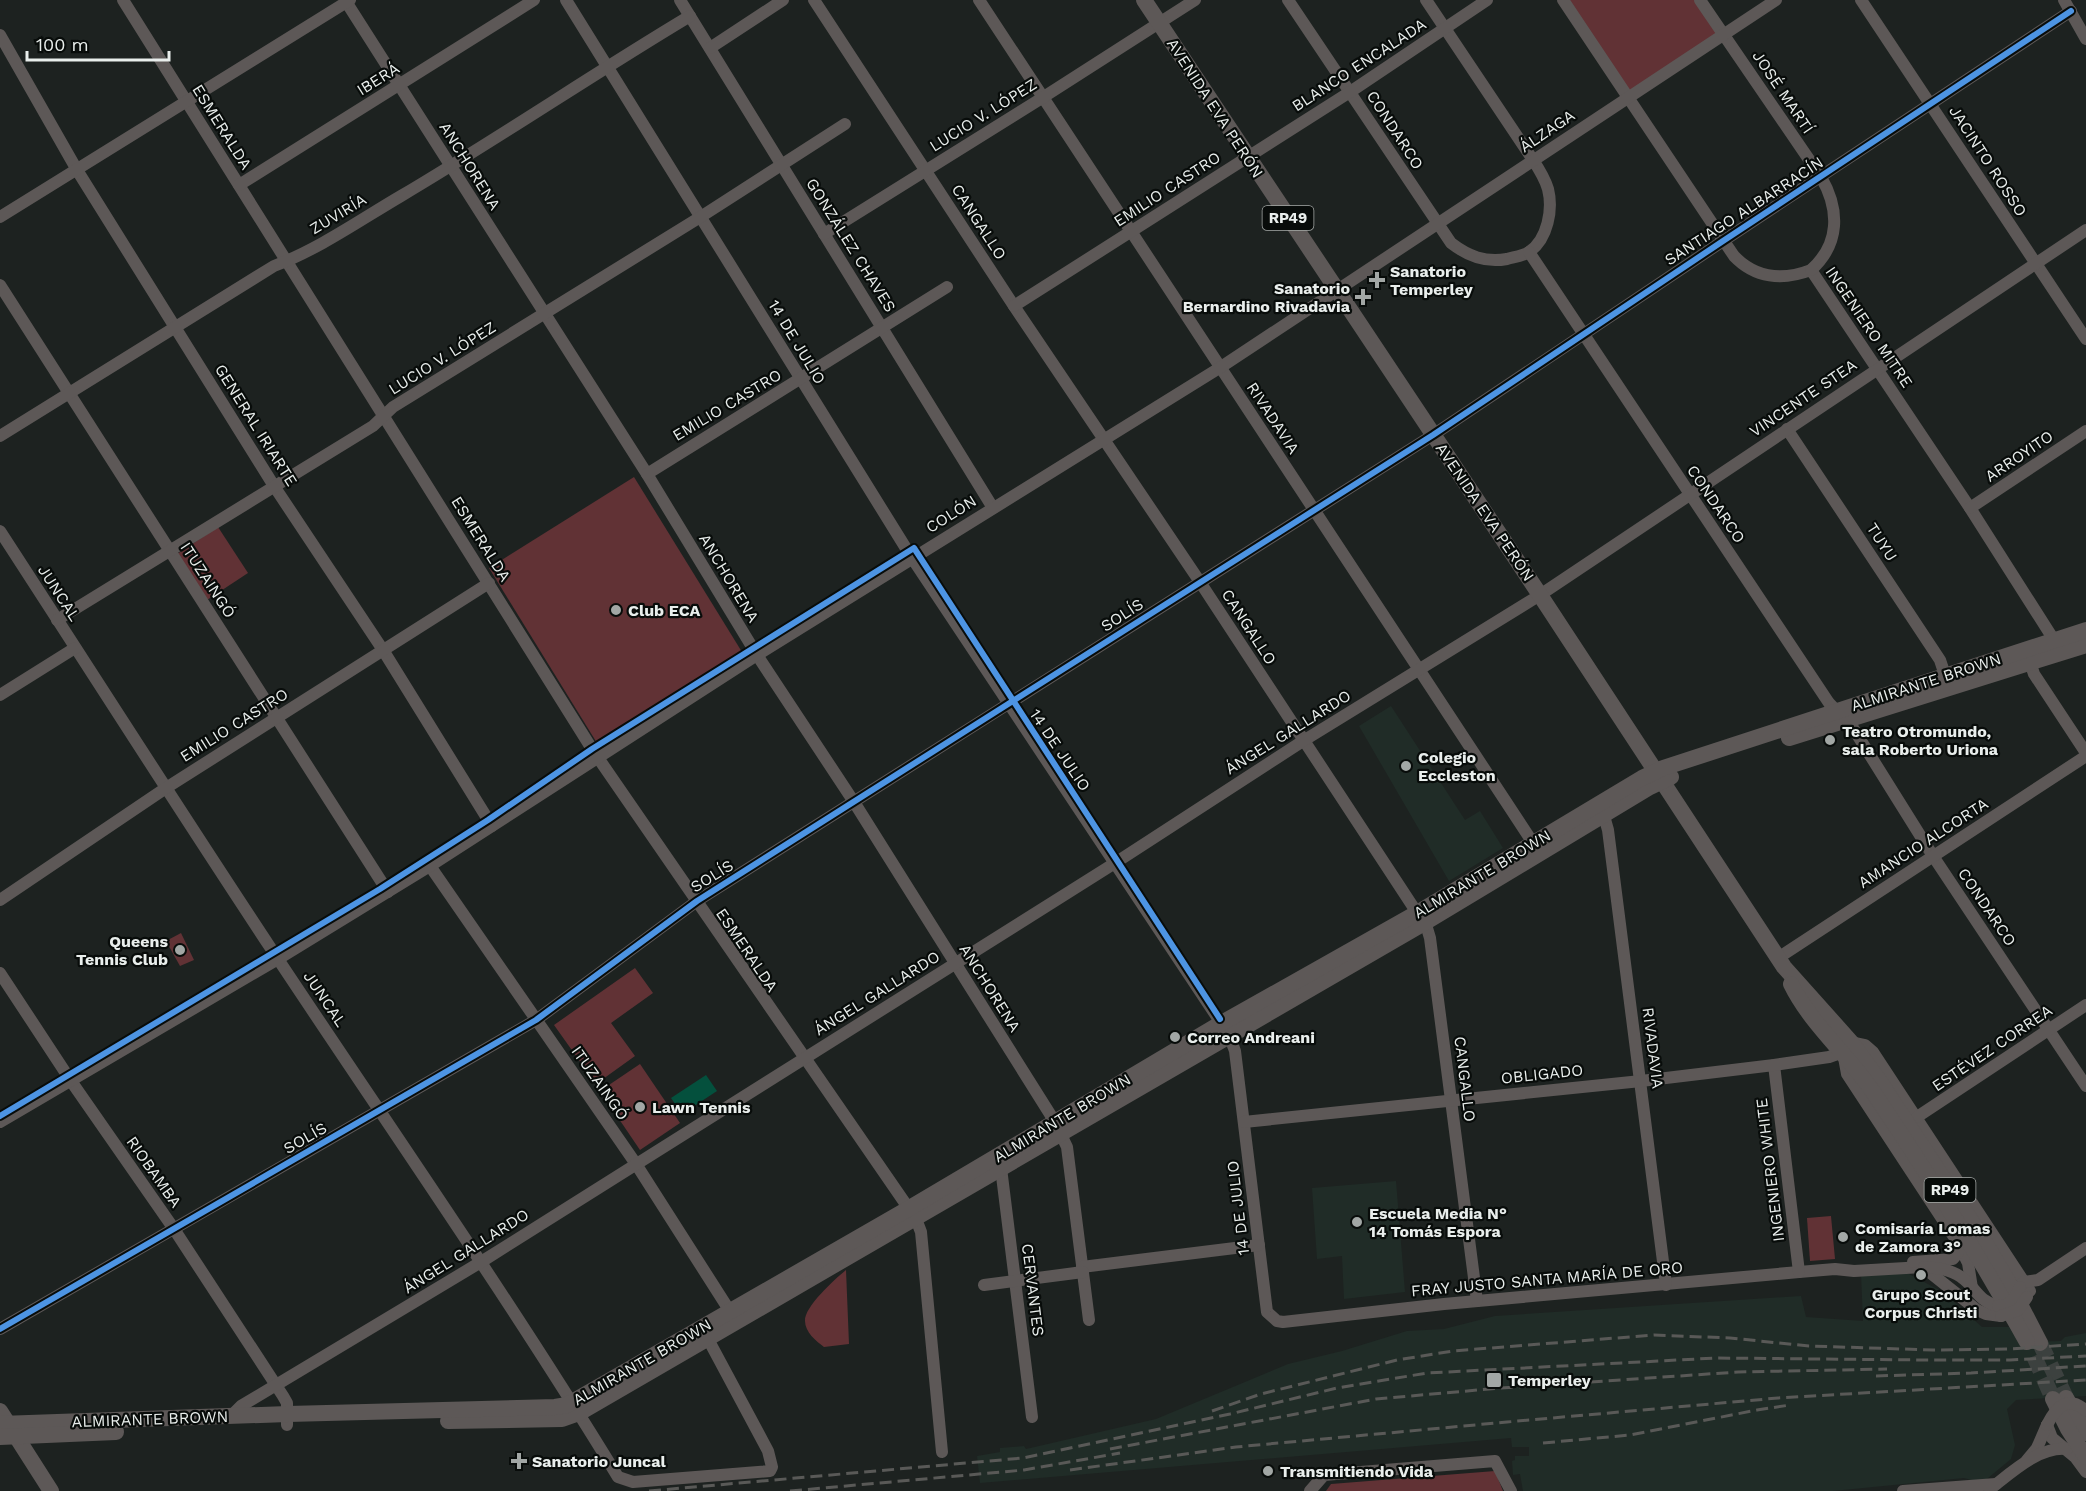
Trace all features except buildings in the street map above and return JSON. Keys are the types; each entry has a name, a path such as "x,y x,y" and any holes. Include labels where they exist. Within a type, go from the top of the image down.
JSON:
{"main road":[{"name":"AVENIDA EVA PERÓN","path":"1144,0 1781,962"},
{"name":"ALMIRANTE BROWN","path":"1840,716 1945,675 2086,630"},
{"name":"ALMIRANTE BROWN","path":"576,1408 912,1214 1225,1029 1421,918 1658,776 1840,716 2086,645"},
{"name":"ALMIRANTE BROWN","path":"1537,848 1604,816 1658,776"},
{"name":"RP49","path":"1781,962 1802,1004 1847,1047 1871,1089 2034,1344"},
{"name":"ALMIRANTE BROWN","path":"912,1214 1000,1168 1058,1128"},
{"name":"ALMIRANTE BROWN","path":"5,1427 576,1408 708,1339 733,1317"},
{"path":"2086,1432 2060,1399 2068,1429 2086,1457"},
{"name":"ALMIRANTE BROWN","path":"5,1427 231,1416 288,1419"},
{"path":"5,1427 51,1491"}],"street":[{"name":"ESMERALDA","path":"123,0 597,757 912,1214 921,1232 942,1452"},
{"name":"IBERÁ","path":"240,185 534,0"},
{"name":"14 DE JULIO","path":"567,0 912,558 1225,1029 1235,1051 1267,1312"},
{"name":"GONZÁLEZ CHAVES","path":"680,0 993,508"},
{"path":"710,48 783,0"},
{"name":"CANGALLO","path":"814,0 1014,306 1200,582 1421,918 1430,938 1477,1301"},
{"name":"RIVADAVIA","path":"979,0 1537,848"},
{"name":"LUCIO V. LÓPEZ","path":"824,234 1195,0"},
{"name":"CONDARCO","path":"1288,0 1451,243 1480,259 1503,260 1529,252 1840,716 1853,729 1933,856 2086,1086"},
{"path":"1426,0 1533,160 1547,187 1549,213 1542,236 1529,252"},
{"name":"BLANCO ENCALADA","path":"1247,157 1350,92 1487,0"},
{"name":"INGENIERO MITRE","path":"1563,0 1723,241 1742,264 1759,274 1780,276 1801,274 1810,270 1970,508 2054,640"},
{"name":"JOSÉ MARTÍ","path":"1700,0 1821,177 1831,196 1835,219 1833,232 1823,258 1810,270"},
{"name":"ÁLZAGA","path":"1337,292 1776,0"},
{"name":"JACINTO ROSSO","path":"1861,0 2086,339"},
{"path":"0,217 347,1"},
{"name":"ANCHORENA","path":"347,1 1058,1128 1067,1147 1089,1320"},
{"path":"2068,3 2086,39"},
{"name":"SANTIAGO ALBARRACÍN","path":"1434,435 1583,333 1930,103 2068,3"},
{"name":"ZUVIRÍA","path":"0,436 274,266 302,255 451,166 608,65 690,16"},
{"name":"GENERAL IRIARTE","path":"0,35 77,170 274,486 383,650 492,826"},
{"name":"LUCIO V. LÓPEZ","path":"57,620 373,426 393,407 546,314 845,124"},
{"name":"EMILIO CASTRO","path":"1014,306 1247,157"},
{"name":"VINCENTE STEA","path":"1540,595 2086,230"},
{"name":"ITUZAINGÓ","path":"0,285 388,892"},
{"name":"EMILIO CASTRO","path":"646,474 801,380 947,287"},
{"name":"COLÓN","path":"0,1122 278,959 430,866 758,655 1221,368 1337,292"},
{"name":"TUYU","path":"1787,429 1940,660 1945,675"},
{"name":"ARROYITO","path":"1970,508 2086,431"},
{"name":"SOLÍS","path":"0,1329 536,1020 697,901 1434,435"},
{"name":"JUNCAL","path":"0,531 278,959 481,1262 618,1477 627,1481 770,1471 772,1467 768,1451 708,1339"},
{"name":"EMILIO CASTRO","path":"0,900 166,788 489,583"},
{"name":"ÁNGEL GALLARDO","path":"231,1416 241,1406 481,1262 1115,863 1303,741 1540,595"},
{"path":"0,695 75,648"},
{"path":"2030,662 2034,674 2086,754"},
{"name":"AMANCIO ALCORTA","path":"1781,962 1933,856 2086,754"},
{"name":"RIVADAVIA","path":"1604,816 1608,830 1666,1284"},
{"name":"ITUZAINGÓ","path":"430,866 636,1164 733,1317"},
{"name":"RIOBAMBA","path":"0,973 174,1229 276,1385 287,1403 288,1419"},
{"name":"ESTÉVEZ CORREA","path":"1917,1118 2086,1005"},
{"path":"1972,1288 1968,1263 1958,1243 1847,1074 1847,1047 1864,1045 1873,1052 2025,1289"},
{"name":"OBLIGADO","path":"1244,1122 1774,1065 1828,1057 1847,1047"},
{"name":"INGENIERO WHITE","path":"1774,1065 1799,1272"},
{"name":"CERVANTES","path":"1000,1168 1032,1417"},
{"name":"FRAY JUSTO SANTA MARÍA DE ORO","path":"1267,1312 1272,1318 1283,1322 1477,1301 1799,1272 1835,1269 1854,1271 1953,1259 1958,1253 1958,1243"},
{"path":"984,1285 1259,1245"},
{"path":"1921,1264 1977,1310 1986,1314 1999,1311 2025,1289 2086,1248"},
{"path":"1921,1264 1952,1272 1961,1277 1983,1300 1999,1311"},
{"path":"2025,1463 2037,1448 2055,1409 2064,1404 2076,1404 2086,1411"},
{"path":"2047,1425 2052,1438 2067,1449 2086,1472"},
{"path":"1903,1491 1991,1488 2025,1463 2052,1449 2067,1449"},
{"path":"1310,1491 1323,1475 1495,1461 1511,1491"}],"shaded area":[{"path":"1563,0 1700,0 1723,34 1628,98"},
{"name":"Club ECA","path":"634,477 742,652 597,743 489,568"},
{"path":"218,527 248,573 207,600 177,554"},
{"name":"Colegio Eccleston","path":"1391,706 1465,820 1480,811 1503,848 1449,881 1359,726"},
{"name":"Queens Tennis Club","path":"181,933 194,960 180,966 166,941"},
{"path":"635,968 653,993 611,1023 635,1056 596,1084 554,1025"},
{"name":"Lawn Tennis","path":"640,1064 680,1123 640,1150 600,1091"},
{"path":"706,1075 717,1091 682,1114 671,1098"},
{"name":"Escuela Media N° 14 Tomás Espora","path":"1396,1181 1405,1292 1344,1299 1342,1256 1317,1259 1312,1188"},
{"path":"1831,1216 1835,1259 1810,1261 1807,1218"},
{"path":"846,1270 849,1344 824,1347 807,1329 806,1315 821,1294"},
{"path":"1907,1273 1943,1292 1982,1327 2009,1327 2019,1342 2061,1341 2065,1337 2086,1333 2086,1396 2016,1400 2007,1409 2015,1445 2011,1459 1982,1483 1964,1478 1833,1491 1523,1491 1520,1474 1513,1475 1512,1461 1515,1460 1515,1456 1529,1456 1529,1447 1512,1447 1511,1438 980,1483 977,1456 1000,1452 1000,1448 1024,1446 1026,1449 1156,1419 1288,1364 1342,1351 1407,1331 1444,1329 1495,1316 1801,1296 1806,1317 1863,1321 1861,1274"},
{"path":"1495,1471 1503,1491 1326,1491 1331,1484"}],"tunnel":[{"path":"2040,1343 2066,1398"},
{"path":"2034,1356 2053,1399"}],"railway":[{"path":"1212,1411 1261,1394 1397,1360 1453,1351 1654,1335 1730,1338 1809,1346 1933,1350 2008,1349 2086,1344"},
{"path":"649,1491 1023,1458 1230,1414 1337,1388 1427,1373 1717,1358 2010,1360 2086,1356"},
{"path":"1876,1376 2086,1366"},
{"path":"1110,1449 1376,1399 1738,1372 1887,1369"},
{"path":"1070,1470 1236,1447 1507,1422 1778,1398 2086,1380"},
{"path":"1543,1443 1630,1435 1790,1405"},
{"path":"790,1491 1024,1470 1120,1453"}],"cycle path":[{"path":"0,1329 536,1020 697,901 1433,435 2071,11"},
{"path":"0,1116 380,889 488,820 592,749 914,548 1220,1019"}],"place":[{"name":"Sanatorio Temperley","path":"1377,280"},
{"name":"Sanatorio Bernardino Rivadavia","path":"1363,297"},
{"name":"Club ECA","path":"616,610"},
{"name":"Teatro Otromundo, sala Roberto Uriona","path":"1830,740"},
{"name":"Colegio Eccleston","path":"1406,766"},
{"name":"Queens Tennis Club","path":"180,950"},
{"name":"Correo Andreani","path":"1175,1037"},
{"name":"Lawn Tennis","path":"640,1107"},
{"name":"Escuela Media N° 14 Tomás Espora","path":"1357,1222"},
{"name":"Comisaría Lomas de Zamora 3°","path":"1843,1237"},
{"name":"Grupo Scout Corpus Christi","path":"1921,1275"},
{"name":"Temperley","path":"1494,1380"},
{"name":"Sanatorio Juncal","path":"519,1461"},
{"name":"Transmitiendo Vida","path":"1268,1471"}]}
